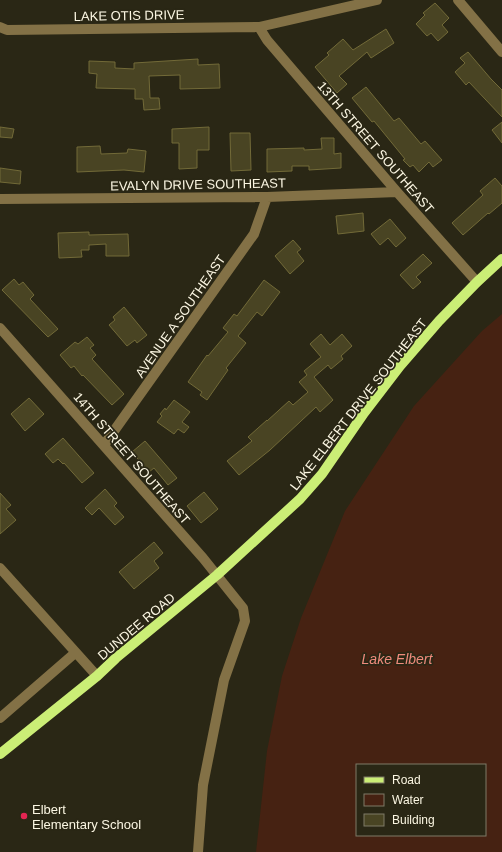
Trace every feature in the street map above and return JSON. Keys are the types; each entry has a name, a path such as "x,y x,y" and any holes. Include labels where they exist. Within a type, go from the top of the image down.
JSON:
{"main road":[{"name":"LAKE ELBERT DRIVE SOUTHEAST","path":"285,514 322,474 364,413 400,366 439,321 502,259"},
{"name":"DUNDEE ROAD","path":"0,754 97,676 116,658 217,575 285,514"}],"street":[{"name":"LAKE OTIS DRIVE","path":"0,27 7,30 259,27 377,0"},
{"path":"458,0 502,52"},
{"name":"13TH STREET SOUTHEAST","path":"259,27 267,40 397,192 477,282"},
{"name":"EVALYN DRIVE SOUTHEAST","path":"0,199 267,197 397,192"},
{"name":"AVENUE A SOUTHEAST","path":"104,445 254,234 267,197"},
{"name":"14TH STREET SOUTHEAST","path":"0,328 217,575 243,608 245,621 224,680 203,784 198,852"},
{"path":"0,568 97,676"},
{"path":"0,718 75,652"}],"water":[{"name":"Lake Elbert","path":"502,314 502,852 256,852 267,751 282,676 301,618 345,511 414,406 482,331"}],"building":[{"path":"435,3 449,18 442,25 448,32 438,41 431,33 427,36 416,24 425,15 423,13"},
{"path":"386,29 394,43 371,58 367,52 339,76 347,84 337,93 315,67 329,55 327,53 343,39 353,50"},
{"path":"468,52 502,90 502,117 469,82 466,85 455,72 465,63 460,58"},
{"path":"198,59 198,65 219,64 220,88 180,89 180,75 149,76 150,98 159,98 160,109 144,110 143,99 135,99 135,89 96,88 97,74 89,73 89,61 115,62 115,68 134,69 134,63"},
{"path":"366,87 394,121 399,118 421,144 425,141 442,160 433,167 429,162 419,172 413,165 410,167 374,121 372,122 352,98"},
{"path":"502,122 502,143 492,130"},
{"path":"0,127 14,129 12,138 0,137"},
{"path":"209,127 209,150 197,150 197,168 179,169 179,143 172,143 172,129"},
{"path":"230,133 250,133 251,170 231,171"},
{"path":"321,138 334,138 334,154 341,153 341,168 309,170 309,166 292,166 292,171 267,172 267,149 322,149"},
{"path":"100,146 101,154 127,153 128,149 146,151 144,172 124,170 77,172 77,147"},
{"path":"0,168 21,171 20,184 0,182"},
{"path":"495,178 502,186 502,203 463,235 452,223 483,195 480,191"},
{"path":"363,213 364,231 338,234 336,216"},
{"path":"390,219 406,238 396,247 388,238 380,245 371,234"},
{"path":"89,232 89,235 128,234 129,256 106,256 106,244 89,245 89,250 81,250 82,257 59,258 58,233"},
{"path":"293,240 301,249 297,252 304,261 290,274 275,256"},
{"path":"423,254 432,263 416,277 421,282 413,289 400,275"},
{"path":"14,279 19,285 23,282 34,295 30,299 58,329 48,337 2,290"},
{"path":"264,280 280,292 262,316 257,312 238,336 246,343 226,368 228,370 207,400 200,395 202,392 188,382 207,355 208,356 228,332 223,328 234,314 237,316"},
{"path":"124,307 147,335 137,343 135,340 127,346 109,325 115,320 113,317"},
{"path":"321,334 330,345 342,334 352,346 341,356 343,359 331,369 328,365 314,377 333,400 320,412 316,407 270,450 239,475 227,461 252,441 248,437 289,401 293,405 308,392 299,382 307,375 304,371 321,357 310,344"},
{"path":"87,337 94,345 90,348 96,355 92,359 124,394 112,405 83,375 82,376 74,366 71,368 60,355 75,342 78,344"},
{"path":"29,398 44,414 25,431 11,414"},
{"path":"174,400 190,412 182,422 189,427 184,433 178,429 174,434 157,422 162,416 160,414 165,408 166,410"},
{"path":"63,438 94,473 82,483 64,463 63,464 58,459 53,463 45,454"},
{"path":"145,441 177,478 168,485 154,468 149,472 132,452"},
{"path":"105,489 117,503 114,506 124,517 115,525 99,508 92,515 85,508"},
{"path":"204,492 218,509 201,523 187,506"},
{"path":"0,493 11,505 6,509 16,520 0,534"},
{"path":"154,542 163,553 154,561 159,568 134,589 119,572"}],"place":[{"name":"Elbert Elementary School","path":"24,816"}]}
